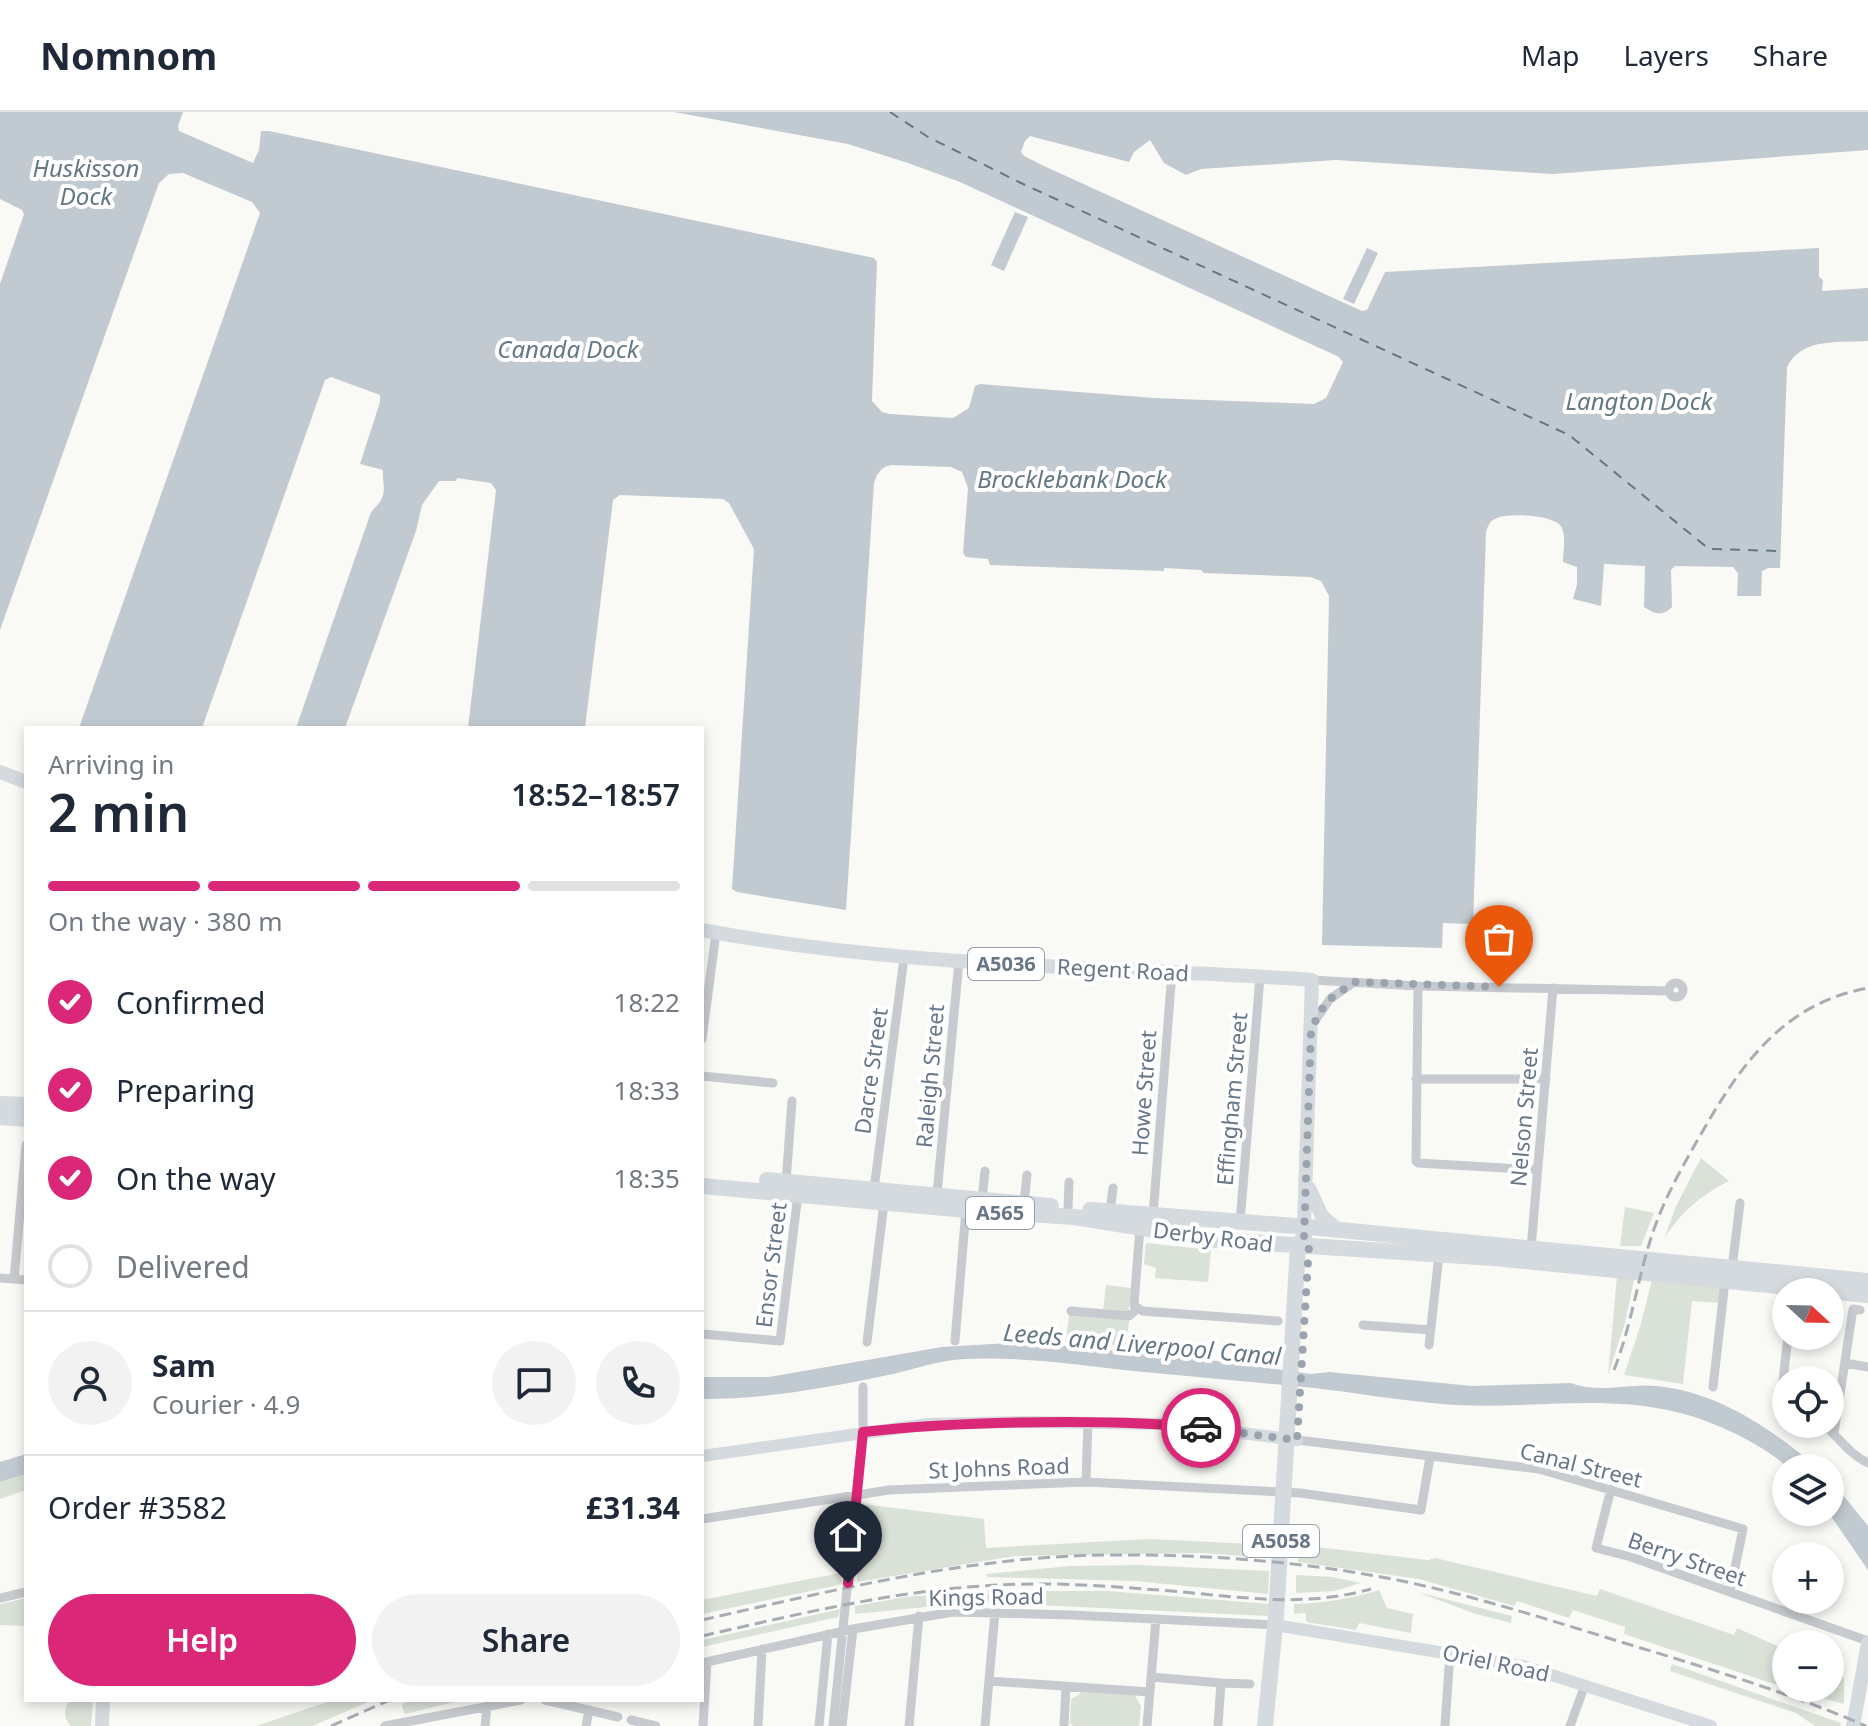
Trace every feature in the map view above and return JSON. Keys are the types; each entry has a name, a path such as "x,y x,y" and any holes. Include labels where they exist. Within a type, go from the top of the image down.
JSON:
{"highway":[{"path":"0,1104 24,1105"},
{"path":"0,1117 24,1119"},
{"name":"Derby Road","path":"704,1175 884,1203 1074,1217 1217,1240 1304,1239 1338,1230 1531,1249 1634,1264"},
{"name":"Derby Road","path":"704,1186 874,1189 1024,1202 1240,1223 1345,1247 1658,1266 1868,1295"},
{"name":"A5058","path":"1275,1726 1304,1239"},
{"name":"Derby Road","path":"1728,1275 1868,1281"},
{"name":"A5058","path":"1265,1726 1281,1621"}],"main road":[{"path":"0,772 24,781"},
{"name":"Regent Road","path":"709,932 904,958 1312,980"},
{"name":"A5058","path":"1304,1239 1312,980"},
{"path":"1306,1180 1322,1216 1338,1230"},
{"path":"704,1456 928,1424 1169,1424 1292,1434"},
{"name":"Oriel Road","path":"1281,1621 1523,1666 1711,1726"},
{"path":"1853,1726 1868,1642"},
{"path":"102,1724 103,1702"}],"street":[{"path":"704,1008 709,932"},
{"name":"Dacre Street","path":"874,1189 904,958"},
{"name":"Raleigh Street","path":"937,1194 959,961"},
{"name":"Howe Street","path":"1153,1216 1172,972"},
{"name":"Effingham Street","path":"1240,1223 1260,977"},
{"name":"Regent Road","path":"1312,980 1418,986 1669,991"},
{"path":"1311,1028 1330,999 1354,982"},
{"path":"1418,986 1415,1158 1418,1163 1538,1170"},
{"name":"Nelson Street","path":"1531,1249 1553,988"},
{"path":"704,1076 773,1083"},
{"path":"1416,1079 1546,1079"},
{"name":"Ensor Street","path":"704,1334 780,1341 792,1188 792,1101"},
{"path":"14,1279 24,1167"},
{"path":"982,1199 985,1171"},
{"path":"1024,1202 1027,1175"},
{"path":"1068,1208 1069,1182"},
{"path":"1110,1212 1113,1188"},
{"path":"867,1342 884,1203"},
{"path":"1713,1387 1740,1203"},
{"path":"955,1341 966,1210"},
{"path":"1140,1228 1143,1273 1134,1305 1142,1311 1278,1321"},
{"path":"1429,1345 1439,1255"},
{"path":"0,1278 24,1280"},
{"path":"1071,1311 1129,1316 1138,1308"},
{"path":"1844,1369 1853,1309 1860,1310"},
{"path":"1363,1325 1431,1330"},
{"path":"1845,1363 1868,1367"},
{"path":"833,1726 863,1432 863,1387"},
{"path":"1086,1482 1088,1422"},
{"name":"Canal Street","path":"1292,1434 1430,1457 1539,1469 1743,1529 1730,1592"},
{"path":"1838,1438 1852,1455 1868,1463"},
{"name":"St Johns Road","path":"704,1519 903,1489 1086,1482 1300,1493 1421,1510 1430,1457"},
{"name":"Berry Street","path":"1611,1489 1596,1548 1868,1642"},
{"path":"0,1598 24,1592"},
{"name":"Kings Road","path":"704,1662 828,1634 953,1612 1281,1621"},
{"path":"985,1726 995,1612"},
{"path":"909,1726 919,1616"},
{"path":"1147,1726 1156,1619"},
{"path":"842,1726 853,1629"},
{"path":"819,1726 828,1634"},
{"path":"758,1726 762,1649"},
{"path":"1445,1726 1450,1653"},
{"path":"1151,1677 1250,1684"},
{"path":"989,1681 1150,1692"},
{"path":"1218,1726 1221,1683"},
{"path":"1570,1726 1585,1685"},
{"path":"1064,1726 1066,1687"},
{"path":"385,1726 432,1721 510,1702"},
{"path":"554,1702 618,1717"},
{"path":"703,1702 703,1726"},
{"path":"485,1726 487,1706"},
{"path":"586,1726 589,1710"},
{"path":"631,1720 650,1725"}],"shaded area":[{"path":"1701,1158 1729,1181 1692,1206 1664,1239 1676,1206"},
{"path":"1625,1207 1654,1213 1641,1246 1620,1246"},
{"path":"1146,1243 1211,1250 1208,1282 1155,1278 1156,1268 1144,1264"},
{"path":"1617,1276 1634,1279 1625,1323 1608,1375"},
{"path":"1652,1280 1722,1286 1720,1303 1692,1301 1683,1384 1624,1375"},
{"path":"1106,1285 1131,1288 1128,1315 1103,1312"},
{"path":"1069,1315 1129,1320 1126,1346 1066,1341"},
{"path":"24,1475 24,1491 0,1499 0,1482"},
{"path":"862,1504 984,1519 986,1548 1149,1539 1272,1545 1271,1558 1202,1553 1015,1556 857,1582"},
{"path":"1299,1545 1428,1560 1435,1558 1597,1596 1600,1589 1734,1635 1737,1628 1772,1644 1772,1683 1624,1634 1625,1627 1573,1610 1569,1618 1517,1601 1514,1606 1419,1579 1298,1562"},
{"path":"1138,1565 1269,1571 1268,1594 1135,1581 987,1577 986,1574 1070,1566"},
{"path":"840,1573 843,1584 704,1614 704,1600"},
{"path":"1296,1575 1332,1577 1361,1583 1334,1591 1296,1593"},
{"path":"1379,1590 1387,1608 1413,1614 1411,1633 1359,1623 1356,1630 1306,1622 1306,1613 1294,1614 1294,1604 1337,1600"},
{"path":"979,1591 1107,1591 1269,1604 1268,1616 976,1602 855,1614 855,1606 906,1597"},
{"path":"1417,1592 1512,1616 1511,1623 1473,1613"},
{"path":"24,1598 24,1626 0,1625 0,1604"},
{"path":"841,1609 838,1617 704,1647 704,1640"},
{"path":"1672,1664 1772,1699 1772,1702 1781,1702 1841,1723 1840,1726 1815,1726 1796,1713 1670,1671"},
{"path":"1081,1691 1134,1694 1141,1706 1139,1726 1073,1726 1070,1723 1071,1699"},
{"path":"68,1702 93,1702 91,1726 71,1726 65,1714"},
{"path":"327,1702 368,1702 312,1726 256,1726"},
{"path":"406,1702 455,1702 405,1714 403,1703"}],"water":[{"path":"0,112 183,112 179,131 253,163 259,150 261,131 269,131 874,258 877,262 872,401 882,412 889,414 953,418 969,408 975,386 980,384 1154,398 1314,404 1326,398 1343,362 1339,357 960,182 848,144 674,112 1868,112 1868,150 1553,174 1336,160 1201,169 1186,175 1164,163 1150,140 1134,152 1129,162 1030,136 1021,152 1044,166 1362,311 1367,310 1385,272 1819,248 1822,291 1868,288 1868,341 1812,346 1794,357 1787,367 1780,568 1762,571 1761,596 1737,596 1738,573 1733,567 1675,566 1671,570 1672,607 1655,613 1644,607 1645,566 1604,564 1601,606 1573,599 1577,567 1563,562 1564,538 1560,525 1548,519 1520,515 1503,516 1490,524 1486,532 1473,924 1443,923 1442,948 1322,945 1329,596 1321,581 1310,577 1204,573 1201,570 1164,568 1164,571 990,565 988,559 966,557 963,553 968,488 962,472 951,467 885,467 874,483 846,910 732,889 754,549 729,503 723,499 620,495 613,500 585,726 468,726 496,490 491,483 457,478 456,481 439,481 422,505 416,531 346,726 297,726 370,515 384,492 383,470 360,464 380,395 331,377 325,380 203,726 80,726 260,213 252,202 183,173 169,174 159,183 0,630 0,284 24,214 0,199"},
{"path":"1015,212 1028,217 1004,271 991,265"},
{"path":"1367,248 1378,253 1354,304 1343,299"},
{"path":"1026,1342 1217,1361 1311,1374 1329,1372 1472,1386 1571,1383 1603,1388 1645,1385 1679,1389 1722,1404 1763,1427 1772,1433 1772,1438 1779,1438 1800,1454 1772,1455 1720,1427 1647,1406 1589,1403 1441,1404 1314,1388 1028,1360 955,1360 819,1388 772,1395 704,1399 704,1377 769,1377 942,1347"},
{"path":"24,1455 24,1475 0,1482 0,1462"},
{"path":"1844,1496 1868,1526 1868,1570 1838,1526 1844,1526"}],"ferry route":[{"path":"890,112 928,137 1021,183 1569,435 1709,549 1780,551"}],"railway":[{"path":"1614,1370 1658,1217 1685,1162 1729,1089 1746,1065 1786,1024 1837,996 1868,988"},
{"path":"704,1620 904,1577 1005,1561 1108,1555 1250,1560 1357,1573 1422,1585 1482,1601 1750,1682 1866,1726"},
{"path":"704,1636 872,1600 957,1588 1092,1585 1296,1600 1371,1589"},
{"path":"331,1726 385,1702"}],"way so far":[{"path":"1201,1428 1297,1440 1309,1246 1304,1237 1311,1028 1319,1013 1330,999 1354,982 1499,987"}],"route":[{"path":"848,1583 863,1432 928,1424 1023,1422 1169,1424 1201,1428"}],"water label":[{"name":"Huskisson Dock","path":"86,183"},
{"name":"Canada Dock","path":"568,350"},
{"name":"Langton Dock","path":"1639,402"},
{"name":"Brocklebank Dock","path":"1072,480"},
{"name":"Leeds and Liverpool Canal","path":"1142,1345"}]}
